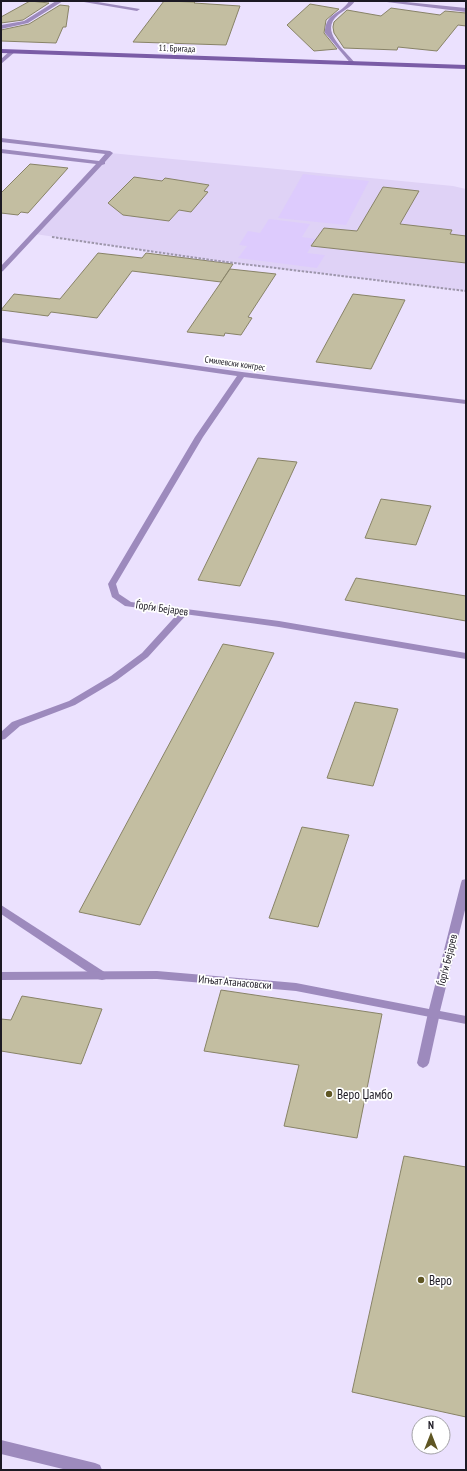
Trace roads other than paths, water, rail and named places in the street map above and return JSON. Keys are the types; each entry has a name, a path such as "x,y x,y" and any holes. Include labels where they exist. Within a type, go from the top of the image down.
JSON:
{"main road":[{"name":"11. Бригада","path":"1,51 466,66"}],"street":[{"path":"1,27 26,22 60,1"},
{"path":"81,1 137,9"},
{"path":"352,1 349,6 336,14 328,24 328,32 352,63"},
{"path":"382,1 466,10"},
{"path":"1,62 13,52"},
{"path":"1,140 110,153 103,163 1,270"},
{"path":"1,151 103,163"},
{"name":"Смилевски конгрес","path":"1,340 242,374 466,402"},
{"name":"Ѓорѓи Бејарев","path":"242,374 199,437 112,584 115,595 128,604 279,624 466,656"},
{"path":"1,728 16,724 72,703 114,678 145,655 185,611"},
{"path":"1,737 16,724"},
{"name":"Ѓорѓи Бејарев","path":"423,1063 466,883"},
{"path":"1,909 102,976"},
{"name":"Игњат Атанасовски","path":"1,976 157,975 296,987 466,1020"},
{"path":"1,1447 95,1470"}],"place":[{"name":"Веро Џамбо","path":"329,1094"},
{"name":"Веро","path":"421,1280"}]}
